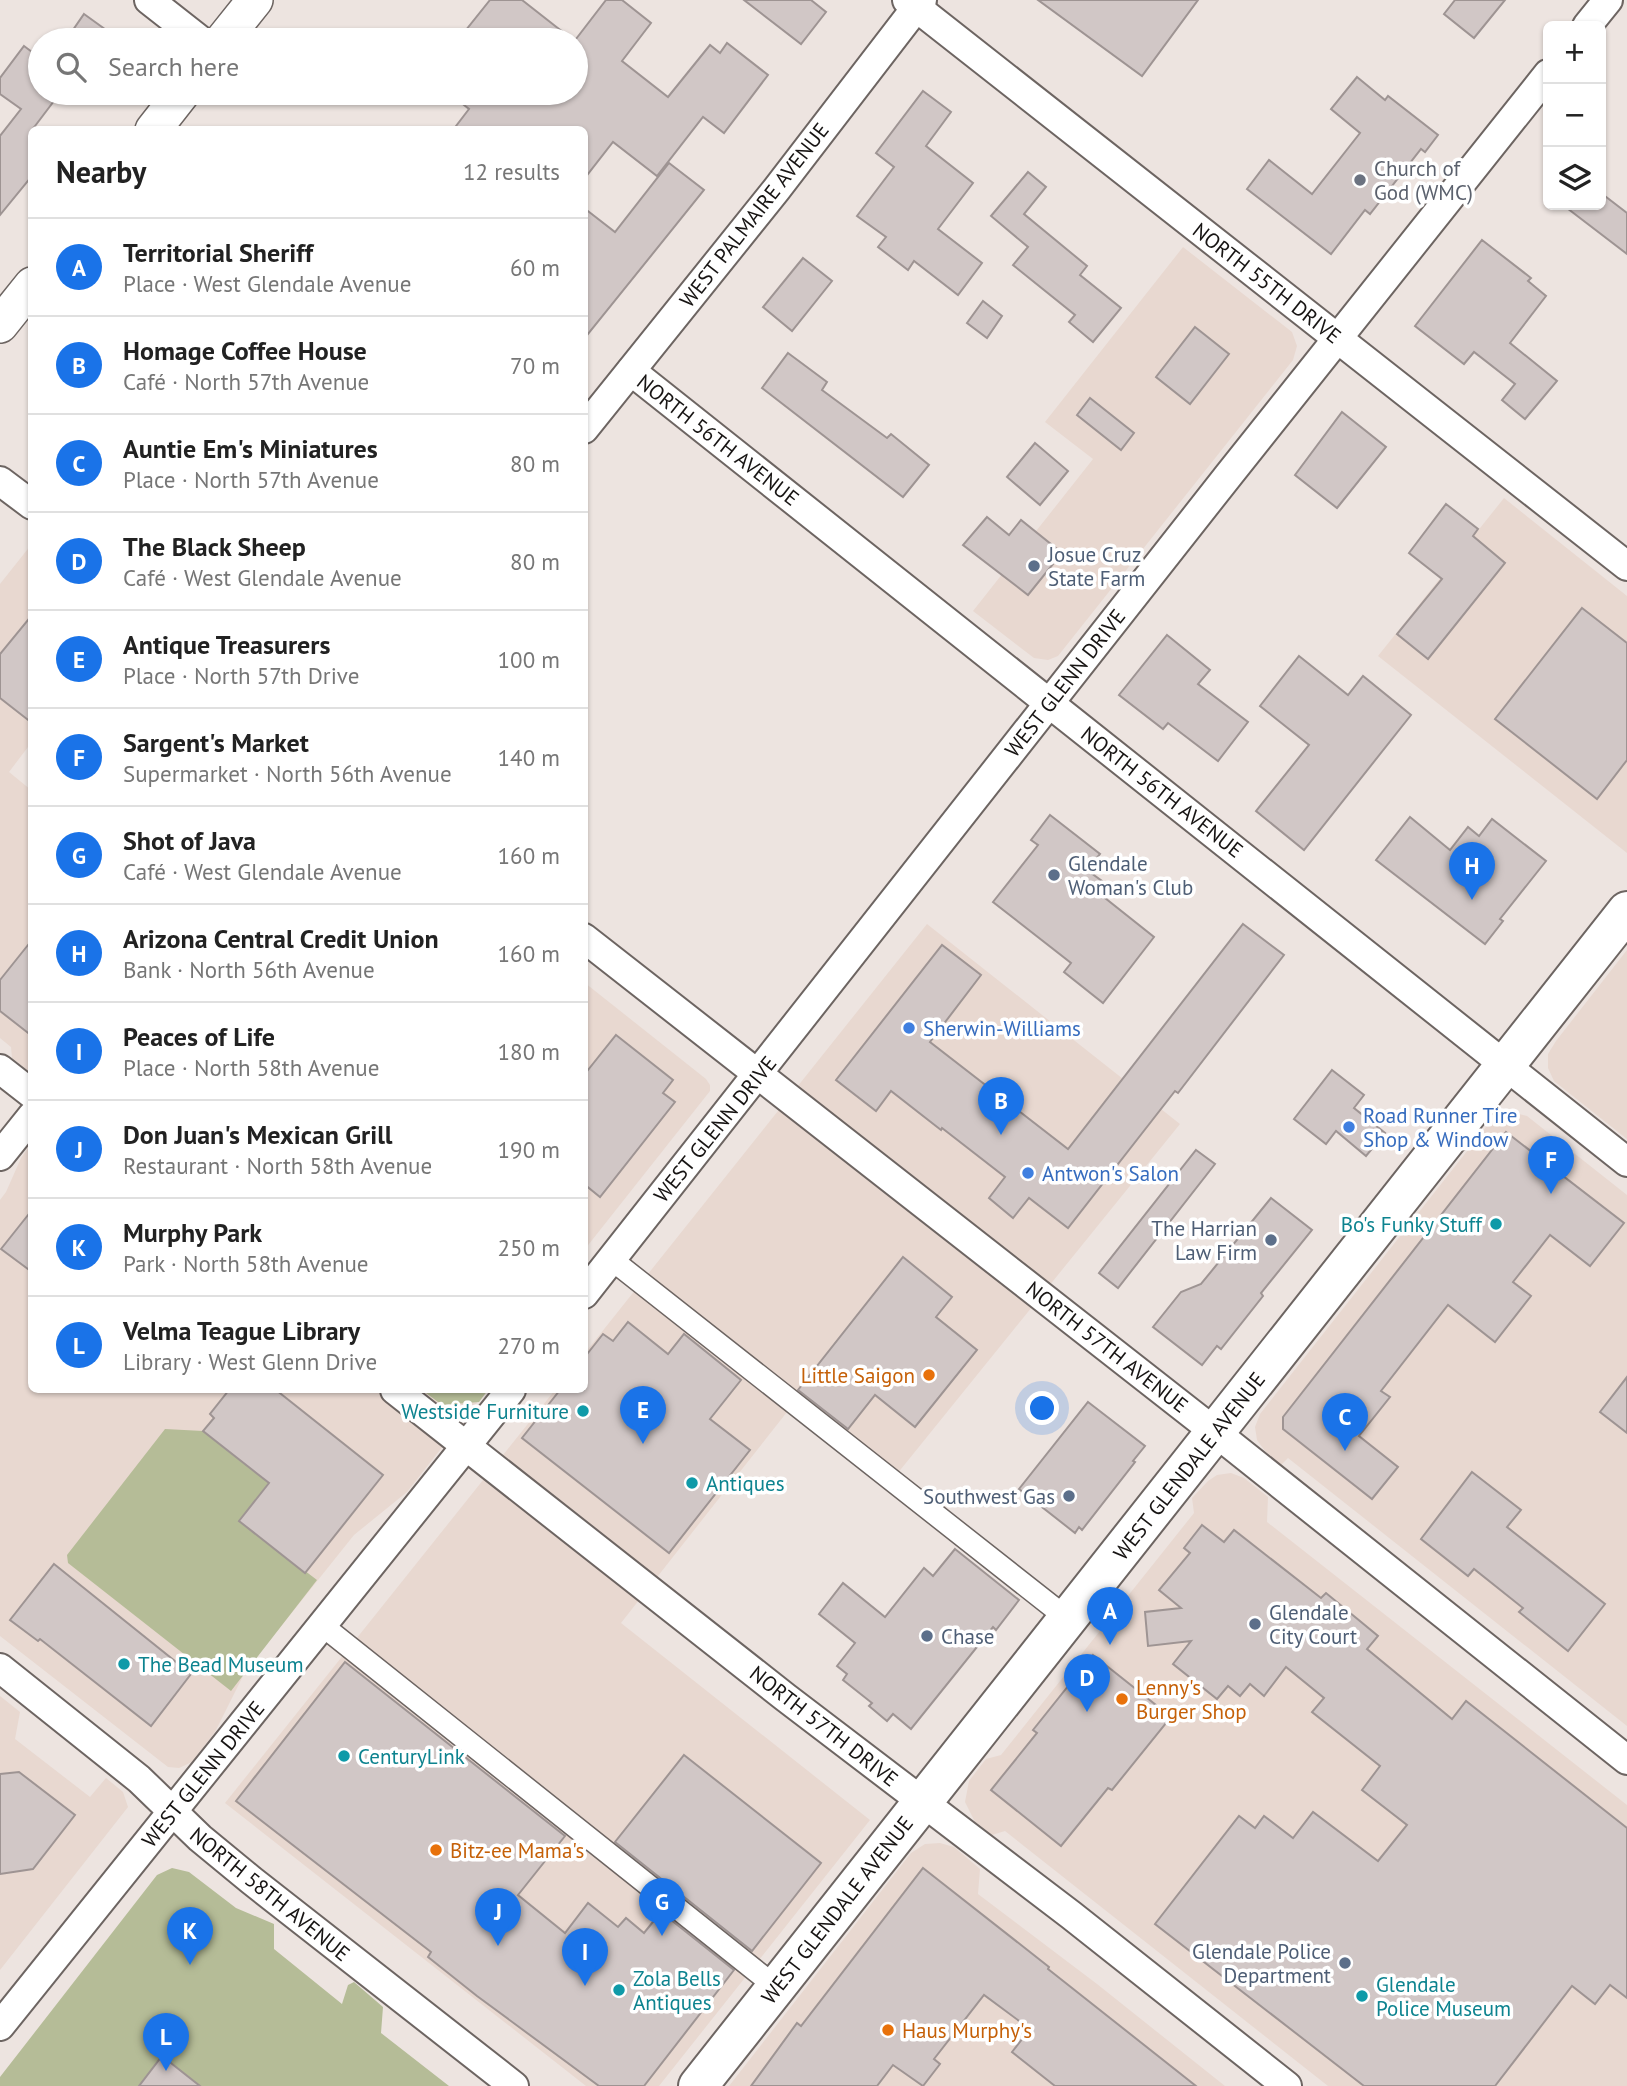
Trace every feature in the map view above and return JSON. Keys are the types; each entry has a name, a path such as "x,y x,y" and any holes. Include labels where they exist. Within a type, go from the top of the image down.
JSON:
{"main road":[{"name":"WEST GLENDALE AVENUE","path":"698,2086 1627,911"}],"street":[{"path":"149,0 185,28"},
{"path":"233,28 255,0"},
{"path":"1591,21 1608,0"},
{"name":"NORTH 55TH DRIVE","path":"915,2 1627,566"},
{"name":"WEST PALMAIRE AVENUE","path":"588,424 776,190 915,2"},
{"name":"WEST GLENN DRIVE","path":"588,1289 1543,80"},
{"path":"156,126 173,105"},
{"path":"0,325 28,290"},
{"name":"NORTH 56TH AVENUE","path":"631,371 1507,1064 1627,1162"},
{"path":"0,481 28,502"},
{"name":"NORTH 57TH AVENUE","path":"588,941 1215,1432 1627,1760"},
{"path":"0,1069 28,1091"},
{"path":"0,1156 28,1121"},
{"path":"611,1259 1068,1619"},
{"name":"NORTH 57TH DRIVE","path":"400,1393 785,1697 1082,1924 1287,2086"},
{"name":"WEST GLENN DRIVE","path":"0,2026 509,1393"},
{"path":"323,1626 776,1987"},
{"name":"NORTH 58TH AVENUE","path":"0,1668 139,1779 204,1842 514,2086"}],"shaded area":[{"path":"1183,247 1292,332 1297,346 1293,360 1058,656 1048,660 1034,658 973,611 1093,459 1045,422"},
{"path":"1504,498 1627,596 1627,853 1378,656"},
{"path":"28,549 28,747 9,772 28,788 28,1070 12,1058 11,1047 0,1038 0,584"},
{"path":"927,924 1180,1124 897,1474 798,1398 621,1623 870,1820 659,2086 586,2086 225,1803 553,1393 588,1393 588,1349"},
{"path":"1627,950 1627,1139 1554,1081 1548,1068 1548,1054"},
{"path":"588,985 706,1079 710,1091 588,1245"},
{"path":"1515,1113 1527,1116 1627,1195 1627,1726 1288,1458 1281,1465 1257,1440 1255,1427 1260,1414 1486,1127 1501,1116"},
{"path":"28,1148 28,1393 485,1393 407,1492 354,1535 246,1670 215,1732 192,1762 179,1768 168,1767 0,1636 0,1200"},
{"path":"1231,1473 1244,1478 1268,1497 1267,1522 1627,1805 1627,2086 1328,2086 1005,1831 992,1835 975,1822 965,1802 969,1781 986,1759 1001,1755 1194,1513 1192,1498 1217,1475"},
{"path":"0,1696 20,1712 15,1739 90,1797 106,1778 123,1792 128,1807 0,1970"},
{"path":"940,1843 954,1847 980,1869 978,1894 1225,2086 729,2086 911,1853 925,1844"}],"green space":[{"path":"426,1393 486,1393 479,1402 442,1405"},
{"path":"165,1429 203,1431 269,1483 239,1521 317,1580 231,1691 68,1563 67,1555"},
{"path":"172,1868 189,1872 236,1908 274,1924 274,1949 342,2004 348,1985 354,1982 383,2007 381,2033 449,2086 200,2086 162,2056 139,2086 0,2086 0,2077 157,1875"}],"building":[{"path":"490,0 522,0 558,28 468,28"},
{"path":"606,0 622,0 651,23 622,61 668,97 710,45 720,53 727,43 768,75 724,133 703,117 657,176 613,142 588,174 588,126 456,126 469,109 464,105 588,105 588,28 584,28"},
{"path":"744,0 811,0 826,12 801,44"},
{"path":"1038,0 1198,0 1142,76"},
{"path":"1455,0 1505,0 1474,38 1444,14"},
{"path":"84,14 103,28 74,28"},
{"path":"24,46 28,49 28,105 51,105 35,126 28,126 28,181 0,215 0,136 21,109 0,94 0,78"},
{"name":"Church of God (WMC)","path":"1357,77 1385,100 1388,96 1438,135 1425,152 1421,149 1370,214 1365,210 1331,254 1247,189 1269,160 1312,194 1360,133 1331,109"},
{"path":"923,91 951,112 926,146 973,183 938,229 982,263 958,295 914,261 908,270 878,247 886,237 857,216 894,167 876,153"},
{"path":"669,163 704,190 588,334 588,211 615,232"},
{"path":"1028,172 1046,187 1024,214 1087,266 1080,275 1121,308 1093,342 1069,322 1075,315 1013,265 1028,247 991,216"},
{"path":"1606,197 1627,213 1627,254 1570,210 1606,210"},
{"path":"1482,240 1531,278 1528,281 1546,296 1510,343 1557,381 1525,419 1502,400 1515,384 1474,352 1464,364 1415,326"},
{"path":"803,258 832,281 792,331 763,307"},
{"path":"983,301 1002,316 987,338 967,323"},
{"path":"1195,327 1229,354 1190,404 1156,377"},
{"path":"788,353 827,382 822,390 887,438 891,434 929,465 903,497 762,388"},
{"path":"1090,398 1134,433 1121,450 1077,415"},
{"path":"1342,412 1386,447 1337,508 1295,475"},
{"path":"1035,443 1068,471 1040,505 1007,477"},
{"path":"1446,504 1478,529 1473,536 1505,563 1428,659 1397,634 1442,579 1409,553"},
{"path":"987,517 1009,535 1021,520 1062,553 1028,595 963,545"},
{"path":"1582,608 1627,643 1627,760 1597,799 1495,719"},
{"path":"28,620 28,720 0,698 0,654"},
{"path":"1167,635 1210,670 1198,684 1248,722 1218,761 1168,723 1163,729 1119,695"},
{"path":"1299,656 1348,695 1363,676 1411,715 1304,850 1256,811 1309,745 1260,706"},
{"path":"1050,815 1100,854 1087,870 1102,881 1095,890 1154,937 1103,1003 1064,972 1071,963 993,902 1038,845 1031,840"},
{"path":"1410,817 1450,850 1468,827 1479,836 1492,819 1546,861 1500,919 1503,921 1485,944 1376,860"},
{"path":"1243,924 1284,955 1178,1093 1175,1091 1068,1228 1029,1198 1013,1218 989,1198 1005,1177 891,1091 876,1111 836,1080 942,945 981,975 930,1042 1068,1149"},
{"path":"28,945 28,1033 0,1011 0,980"},
{"path":"616,1035 673,1080 663,1093 675,1102 600,1197 588,1187 588,1070"},
{"path":"1332,1070 1364,1095 1354,1108 1385,1133 1366,1156 1336,1131 1326,1144 1294,1119"},
{"path":"1506,1132 1624,1223 1590,1266 1550,1235 1513,1282 1531,1296 1495,1342 1448,1305 1381,1391 1390,1397 1359,1436 1398,1467 1372,1499 1283,1429 1283,1417"},
{"path":"1196,1150 1215,1164 1118,1288 1099,1273"},
{"path":"1271,1198 1312,1230 1261,1293 1263,1296 1221,1349 1217,1346 1202,1365 1153,1327 1181,1292 1201,1284"},
{"path":"28,1215 28,1269 1,1249"},
{"path":"903,1257 952,1297 936,1317 977,1350 915,1427 875,1395 848,1429 798,1390"},
{"path":"628,1322 668,1354 684,1334 741,1380 710,1419 750,1450 669,1553 522,1438 558,1393 588,1393 588,1353 603,1334 613,1341"},
{"path":"1627,1377 1627,1433 1600,1412"},
{"path":"227,1393 280,1393 383,1475 305,1573 239,1521 269,1483 203,1431 214,1418 210,1414"},
{"path":"1088,1402 1145,1446 1082,1530 1079,1527 1075,1533 1019,1489"},
{"path":"1472,1472 1521,1510 1507,1527 1605,1604 1568,1651 1519,1612 1523,1608 1474,1569 1468,1576 1421,1539"},
{"path":"1202,1525 1224,1542 1234,1530 1321,1598 1326,1593 1378,1636 1367,1649 1452,1719 1466,1701 1627,1828 1627,1998 1610,1985 1595,2004 1572,1986 1495,2086 1364,2086 1155,1924 1239,1816 1255,1828 1264,1816 1293,1838 1313,1812 1378,1861 1407,1825 1362,1790 1380,1766 1312,1712 1324,1698 1286,1667 1264,1696 1250,1684 1240,1696 1228,1686 1217,1699 1173,1664 1191,1641 1148,1646 1145,1612 1181,1608 1159,1590 1190,1553 1184,1548"},
{"name":"Chase","path":"955,1549 1019,1600 996,1630 993,1627 911,1729 893,1714 887,1721 869,1706 872,1703 843,1680 847,1674 837,1666 855,1643 819,1614 843,1583 885,1617 924,1568 933,1576"},
{"path":"54,1564 191,1674 151,1726 40,1639 38,1641 10,1620"},
{"path":"1093,1655 1171,1717 1112,1790 1108,1788 1061,1846 991,1790 1037,1733 1033,1730"},
{"path":"345,1662 565,1836 518,1895 565,1933 588,1903 618,1927 626,1918 644,1933 661,1912 734,1970 644,2086 599,2086 477,1996 428,1957 431,1952 236,1801"},
{"path":"684,1755 821,1863 752,1951 615,1842"},
{"path":"19,1772 75,1815 33,1869 0,1874 0,1774"},
{"path":"923,1868 1196,2086 1055,2086 1012,2052 1030,2029 984,1995 934,2059 940,2064 923,2086 893,2065 877,2086 751,2086 797,2023 801,2026"},
{"path":"162,2056 200,2086 139,2086"}],"place":[{"name":"Church of God (WMC)","path":"1360,180"},
{"name":"Josue Cruz State Farm","path":"1034,566"},
{"name":"Glendale Woman's Club","path":"1054,875"},
{"name":"Arizona Central Credit Union","path":"1472,900"},
{"name":"Sherwin-Williams","path":"909,1028"},
{"name":"Road Runner Tire Shop & Window","path":"1349,1127"},
{"name":"Homage Coffee House","path":"1001,1135"},
{"name":"Antwon's Salon","path":"1028,1173"},
{"name":"Sargent's Market","path":"1551,1194"},
{"name":"Bo's Funky Stuff","path":"1496,1224"},
{"name":"The Harrian Law Firm","path":"1271,1240"},
{"name":"Little Saigon","path":"929,1375"},
{"name":"Westside Furniture","path":"583,1411"},
{"name":"Antique Treasurers","path":"643,1444"},
{"name":"Auntie Em's Miniatures","path":"1345,1451"},
{"name":"Antiques","path":"692,1483"},
{"name":"Southwest Gas","path":"1069,1496"},
{"name":"Glendale City Court","path":"1255,1624"},
{"name":"Chase","path":"927,1636"},
{"name":"Territorial Sheriff","path":"1110,1645"},
{"name":"The Bead Museum","path":"124,1664"},
{"name":"Lenny's Burger Shop","path":"1122,1699"},
{"name":"The Black Sheep","path":"1087,1712"},
{"name":"CenturyLink","path":"344,1756"},
{"name":"Bitz-ee Mama's","path":"436,1850"},
{"name":"Shot of Java","path":"662,1936"},
{"name":"Don Juan's Mexican Grill","path":"498,1946"},
{"name":"Glendale Police Department","path":"1345,1963"},
{"name":"Murphy Park","path":"190,1965"},
{"name":"Peaces of Life","path":"585,1986"},
{"name":"Zola Bells Antiques","path":"619,1990"},
{"name":"Glendale Police Museum","path":"1362,1996"},
{"name":"Haus Murphy's","path":"888,2030"},
{"name":"Velma Teague Library","path":"166,2071"}]}
